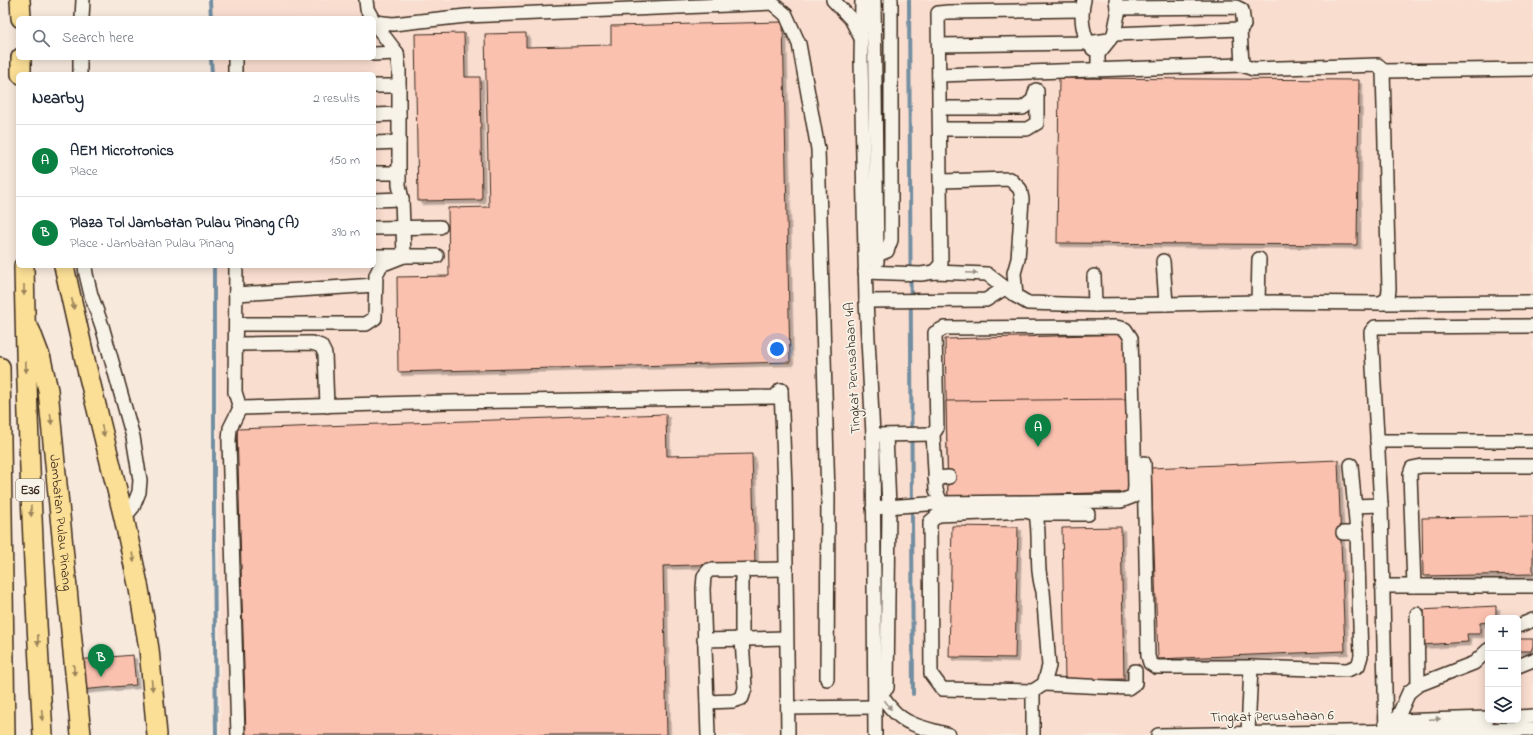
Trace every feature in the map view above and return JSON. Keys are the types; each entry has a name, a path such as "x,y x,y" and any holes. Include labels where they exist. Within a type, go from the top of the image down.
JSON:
{"highway":[{"path":"21,60 21,72"},
{"name":"Jambatan Pulau Pinang","path":"24,268 24,314 31,519 43,735"},
{"path":"64,268 87,369 124,518 144,618 157,735"},
{"name":"Jambatan Pulau Pinang","path":"24,314 41,359 48,390 81,735"},
{"name":"E36","path":"0,367 5,735"}],"street":[{"path":"82,16 83,0"},
{"path":"366,0 367,9 371,16"},
{"path":"833,0 851,19 860,37 862,60"},
{"name":"Tingkat Perusahaan 4A","path":"862,0 862,60 871,254 871,273 866,301 873,435 875,735"},
{"path":"874,0 871,254 887,251 892,240 891,0"},
{"path":"376,22 393,24 466,16 772,3 786,15 799,44 818,149 828,496 827,679"},
{"path":"939,45 1087,43 1112,37 1240,29 1244,25 1242,10 1236,7 1116,4 1118,18 1112,37 1098,54 1098,70"},
{"path":"934,272 941,264 938,14 948,12 1083,5 1087,43 1098,54"},
{"path":"376,25 397,53 399,70 399,185 402,199 404,256"},
{"path":"1240,29 1242,65"},
{"path":"376,54 397,53"},
{"path":"80,60 80,72"},
{"path":"235,60 235,72"},
{"path":"939,75 1242,65 1253,69 1378,65 1383,71 1389,289 1388,298 1381,303"},
{"path":"1383,71 1533,69"},
{"path":"940,129 1027,129 1037,123 1034,72"},
{"path":"376,86 399,86"},
{"path":"939,108 1023,108 1033,100 1036,91"},
{"path":"376,115 399,114"},
{"path":"376,143 399,142"},
{"path":"376,173 399,173"},
{"path":"941,181 1010,179 1020,189 1022,199 1021,228 1018,259 1014,274 1016,296"},
{"path":"376,200 402,199"},
{"path":"376,228 440,227"},
{"path":"376,256 437,256"},
{"path":"236,324 366,324 375,318 376,275 381,265 404,256"},
{"path":"1258,302 1259,259"},
{"path":"1163,261 1166,304"},
{"path":"86,268 91,295 102,326 133,437 140,480 139,492 133,507 124,518"},
{"path":"236,268 235,392 240,408 230,428 229,441 238,735"},
{"path":"871,273 921,274 934,272 987,274 1004,288 1028,303 1095,305 1258,302 1533,302"},
{"path":"1094,276 1095,305"},
{"path":"236,294 376,285"},
{"path":"866,301 986,300 1004,288"},
{"path":"1386,733 1381,505 1371,332 1375,327 1533,326"},
{"path":"873,435 928,434 937,428 935,333 944,328 1116,327 1125,329 1131,338 1134,496 1121,501 941,503 873,508"},
{"path":"236,344 312,343 321,346 325,354 328,406"},
{"path":"240,408 457,402 775,397 781,390 785,485 788,735"},
{"path":"928,434 936,490 941,503"},
{"path":"887,688 889,538 894,507 891,435"},
{"path":"1377,441 1533,441"},
{"path":"1144,464 1148,656 1150,662 1156,667 1251,667 1347,670 1358,666 1361,656 1357,533 1352,465"},
{"path":"1414,586 1410,474 1412,468 1422,466 1533,466"},
{"path":"935,478 949,477"},
{"path":"1354,506 1381,505"},
{"path":"1088,514 1036,514 1026,511 938,516 930,522 932,674 942,688 1128,688 1135,683 1135,671"},
{"path":"1033,735 1039,687 1049,666 1043,591 1039,580 1038,526 1036,514"},
{"path":"1343,533 1357,533"},
{"path":"873,538 889,538"},
{"path":"708,735 704,640 704,576 709,570 786,569"},
{"path":"707,702 733,701 742,698 745,688 742,639 742,570"},
{"path":"1382,586 1533,586"},
{"path":"1417,614 1418,685"},
{"path":"1521,625 1533,620"},
{"path":"704,640 786,638"},
{"path":"1386,733 1396,721 1409,692 1418,685 1474,663 1487,651"},
{"path":"888,658 874,663 879,692 892,710 912,724 949,735"},
{"path":"1521,665 1533,660"},
{"path":"1474,663 1485,665"},
{"path":"1248,734 1251,667"},
{"path":"788,708 875,707"},
{"path":"1521,717 1533,716"},
{"name":"Tingkat Perusahaan 6","path":"1396,721 1533,729"},
{"name":"Tingkat Perusahaan 6","path":"1158,735 1386,733 1489,727"}],"shaded area":[{"path":"213,0 1533,0 1533,735 221,735 216,268 376,268 376,72 214,72 214,60 376,60 376,16 213,16"}],"building":[{"path":"783,22 790,362 398,372 397,277 449,276 448,208 489,207 485,34 526,33 526,47 611,45 611,26"},
{"path":"464,33 465,77 480,77 482,200 418,201 415,34"},
{"path":"1059,78 1359,80 1357,245 1057,243"},
{"path":"1127,334 1130,492 948,497 945,339"},
{"path":"1128,399 1130,492 948,497 946,401"},
{"path":"666,414 667,456 752,454 755,563 663,566 667,735 246,735 237,429"},
{"path":"1338,460 1345,651 1158,659 1151,468"},
{"path":"1533,516 1533,574 1423,576 1422,518"},
{"path":"952,526 1018,527 1015,658 949,657"},
{"path":"1121,527 1124,679 1065,680 1062,528"},
{"path":"1496,606 1496,615 1485,615 1485,622 1480,623 1480,634 1467,634 1468,642 1421,645 1420,610"},
{"path":"1521,639 1533,639 1531,651 1521,651"},
{"path":"133,655 136,685 69,691 66,661"}],"waterway":[{"path":"210,0 211,16"},
{"path":"909,0 913,694"},
{"path":"211,60 212,72"},
{"path":"214,268 216,735"}],"place":[{"name":"AEM Microtronics","path":"1038,447"},
{"name":"Plaza Tol Jambatan Pulau Pinang (A)","path":"101,677"}]}
